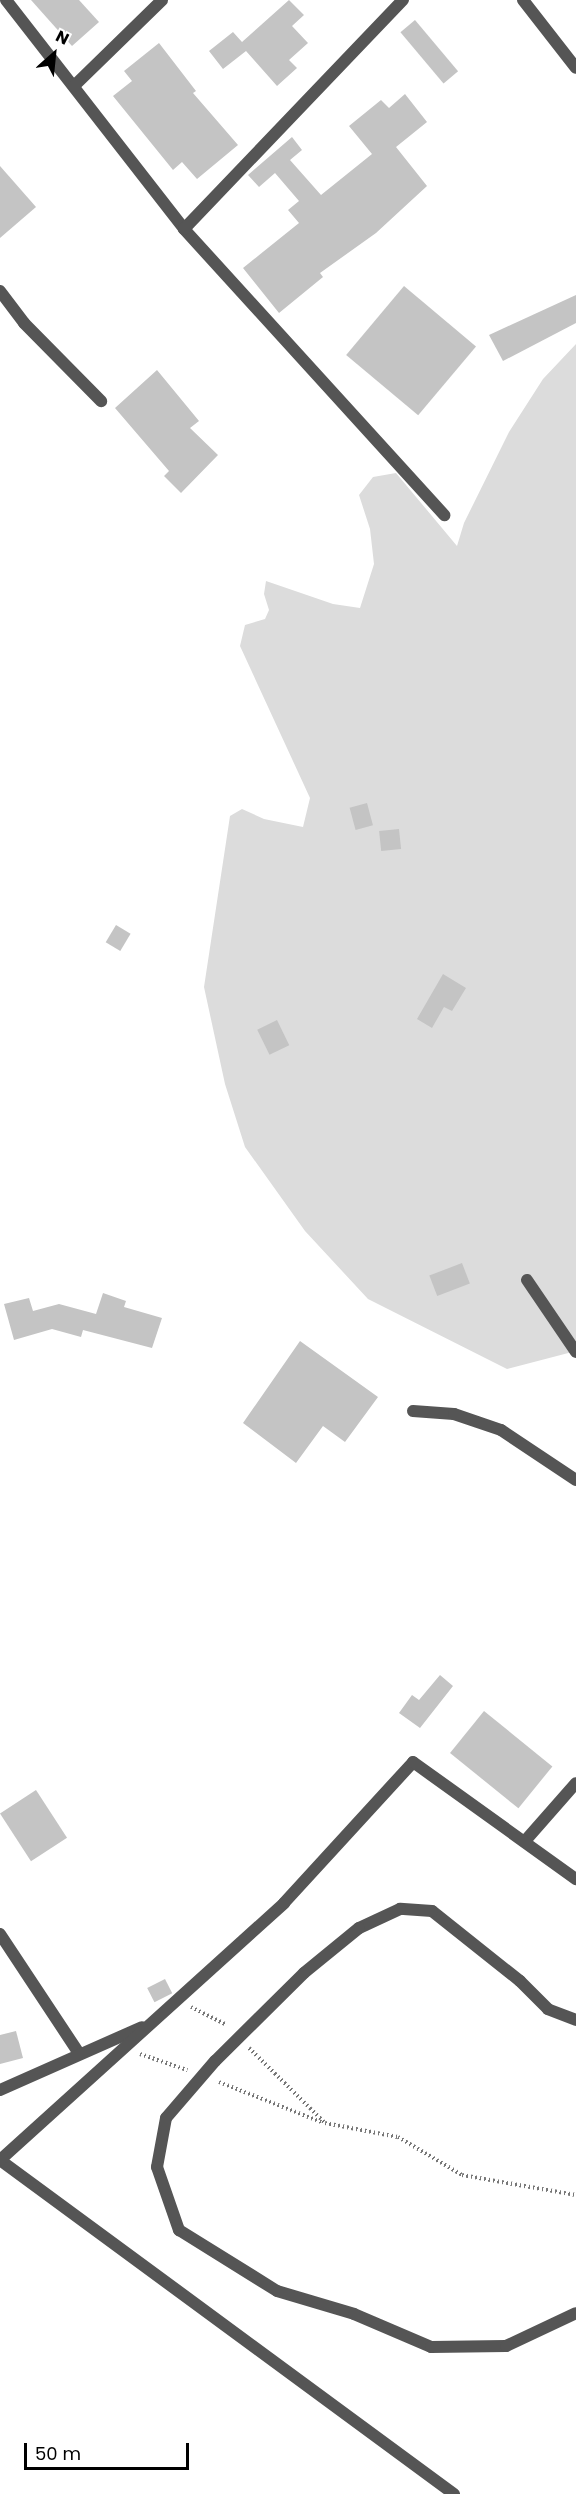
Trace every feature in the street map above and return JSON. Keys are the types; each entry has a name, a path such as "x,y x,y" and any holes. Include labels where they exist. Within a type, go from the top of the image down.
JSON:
{"street":[{"path":"6,0 184,229 444,515"},
{"path":"74,86 162,0"},
{"path":"184,229 403,0"},
{"path":"523,0 576,68"},
{"path":"0,291 24,323 101,401"},
{"path":"527,1280 576,1352"},
{"path":"413,1411 454,1414 501,1430 576,1480"},
{"path":"454,2494 0,2160 284,1903 413,1762 576,1879"},
{"path":"525,1841 576,1783"},
{"path":"576,2020 548,2008 520,1981 432,1911 400,1909 359,1928 304,1973 202,2076 166,2118 157,2167 179,2230 277,2291 354,2314 431,2347 506,2346 576,2313"},
{"path":"0,1934 78,2052"},
{"path":"0,2090 78,2052 151,2023"}],"path":[{"path":"177,2000 226,2024 324,2123"},
{"path":"123,2049 202,2076 324,2123 398,2137 462,2175 576,2195"}],"shaded area":[{"path":"576,344 576,1351 507,1369 368,1299 305,1231 245,1147 225,1084 204,987 230,816 242,809 264,819 303,827 310,798 240,646 245,625 265,619 269,610 264,594 266,581 333,604 360,608 374,564 370,529 359,495 373,477 396,473 457,546 464,523 509,432 543,379"}],"building":[{"path":"31,0 79,0 99,22 72,46"},
{"path":"289,0 304,15 292,26 308,43 289,60 297,68 277,86 246,51 223,69 209,51 233,32 242,42"},
{"path":"415,20 458,71 444,84 400,32"},
{"path":"159,43 196,91 193,93 238,145 197,179 182,162 173,170 113,96 132,81 124,71"},
{"path":"405,94 427,122 396,147 427,186 376,233 320,273 323,277 279,313 243,268 299,223 288,210 299,201 275,173 259,187 248,175 292,137 302,150 290,160 321,195 372,154 349,126 381,100 389,108"},
{"path":"0,166 36,207 0,238"},
{"path":"404,286 476,346 418,415 346,355"},
{"path":"576,295 576,323 503,361 489,335"},
{"path":"157,370 199,421 190,428 218,455 181,493 164,476 169,471 115,408"},
{"path":"367,803 373,825 356,830 350,808"},
{"path":"399,829 401,849 381,851 379,831"},
{"path":"116,925 131,934 120,951 106,942"},
{"path":"443,974 466,988 452,1011 444,1007 432,1028 417,1019"},
{"path":"277,1020 289,1045 270,1055 257,1030"},
{"path":"462,1263 470,1284 437,1296 429,1276"},
{"path":"103,1293 126,1301 124,1307 162,1318 152,1348 83,1330 81,1337 52,1329 14,1340 4,1304 29,1298 33,1311 59,1304 96,1314"},
{"path":"300,1341 378,1397 345,1442 323,1426 296,1463 243,1423"},
{"path":"440,1675 453,1686 420,1728 399,1713 412,1695 419,1700"},
{"path":"484,1711 552,1766 518,1808 450,1753"},
{"path":"36,1790 67,1838 31,1861 0,1813"},
{"path":"165,1979 172,1993 154,2002 147,1988"},
{"path":"16,2031 23,2058 0,2064 0,2035"}]}
